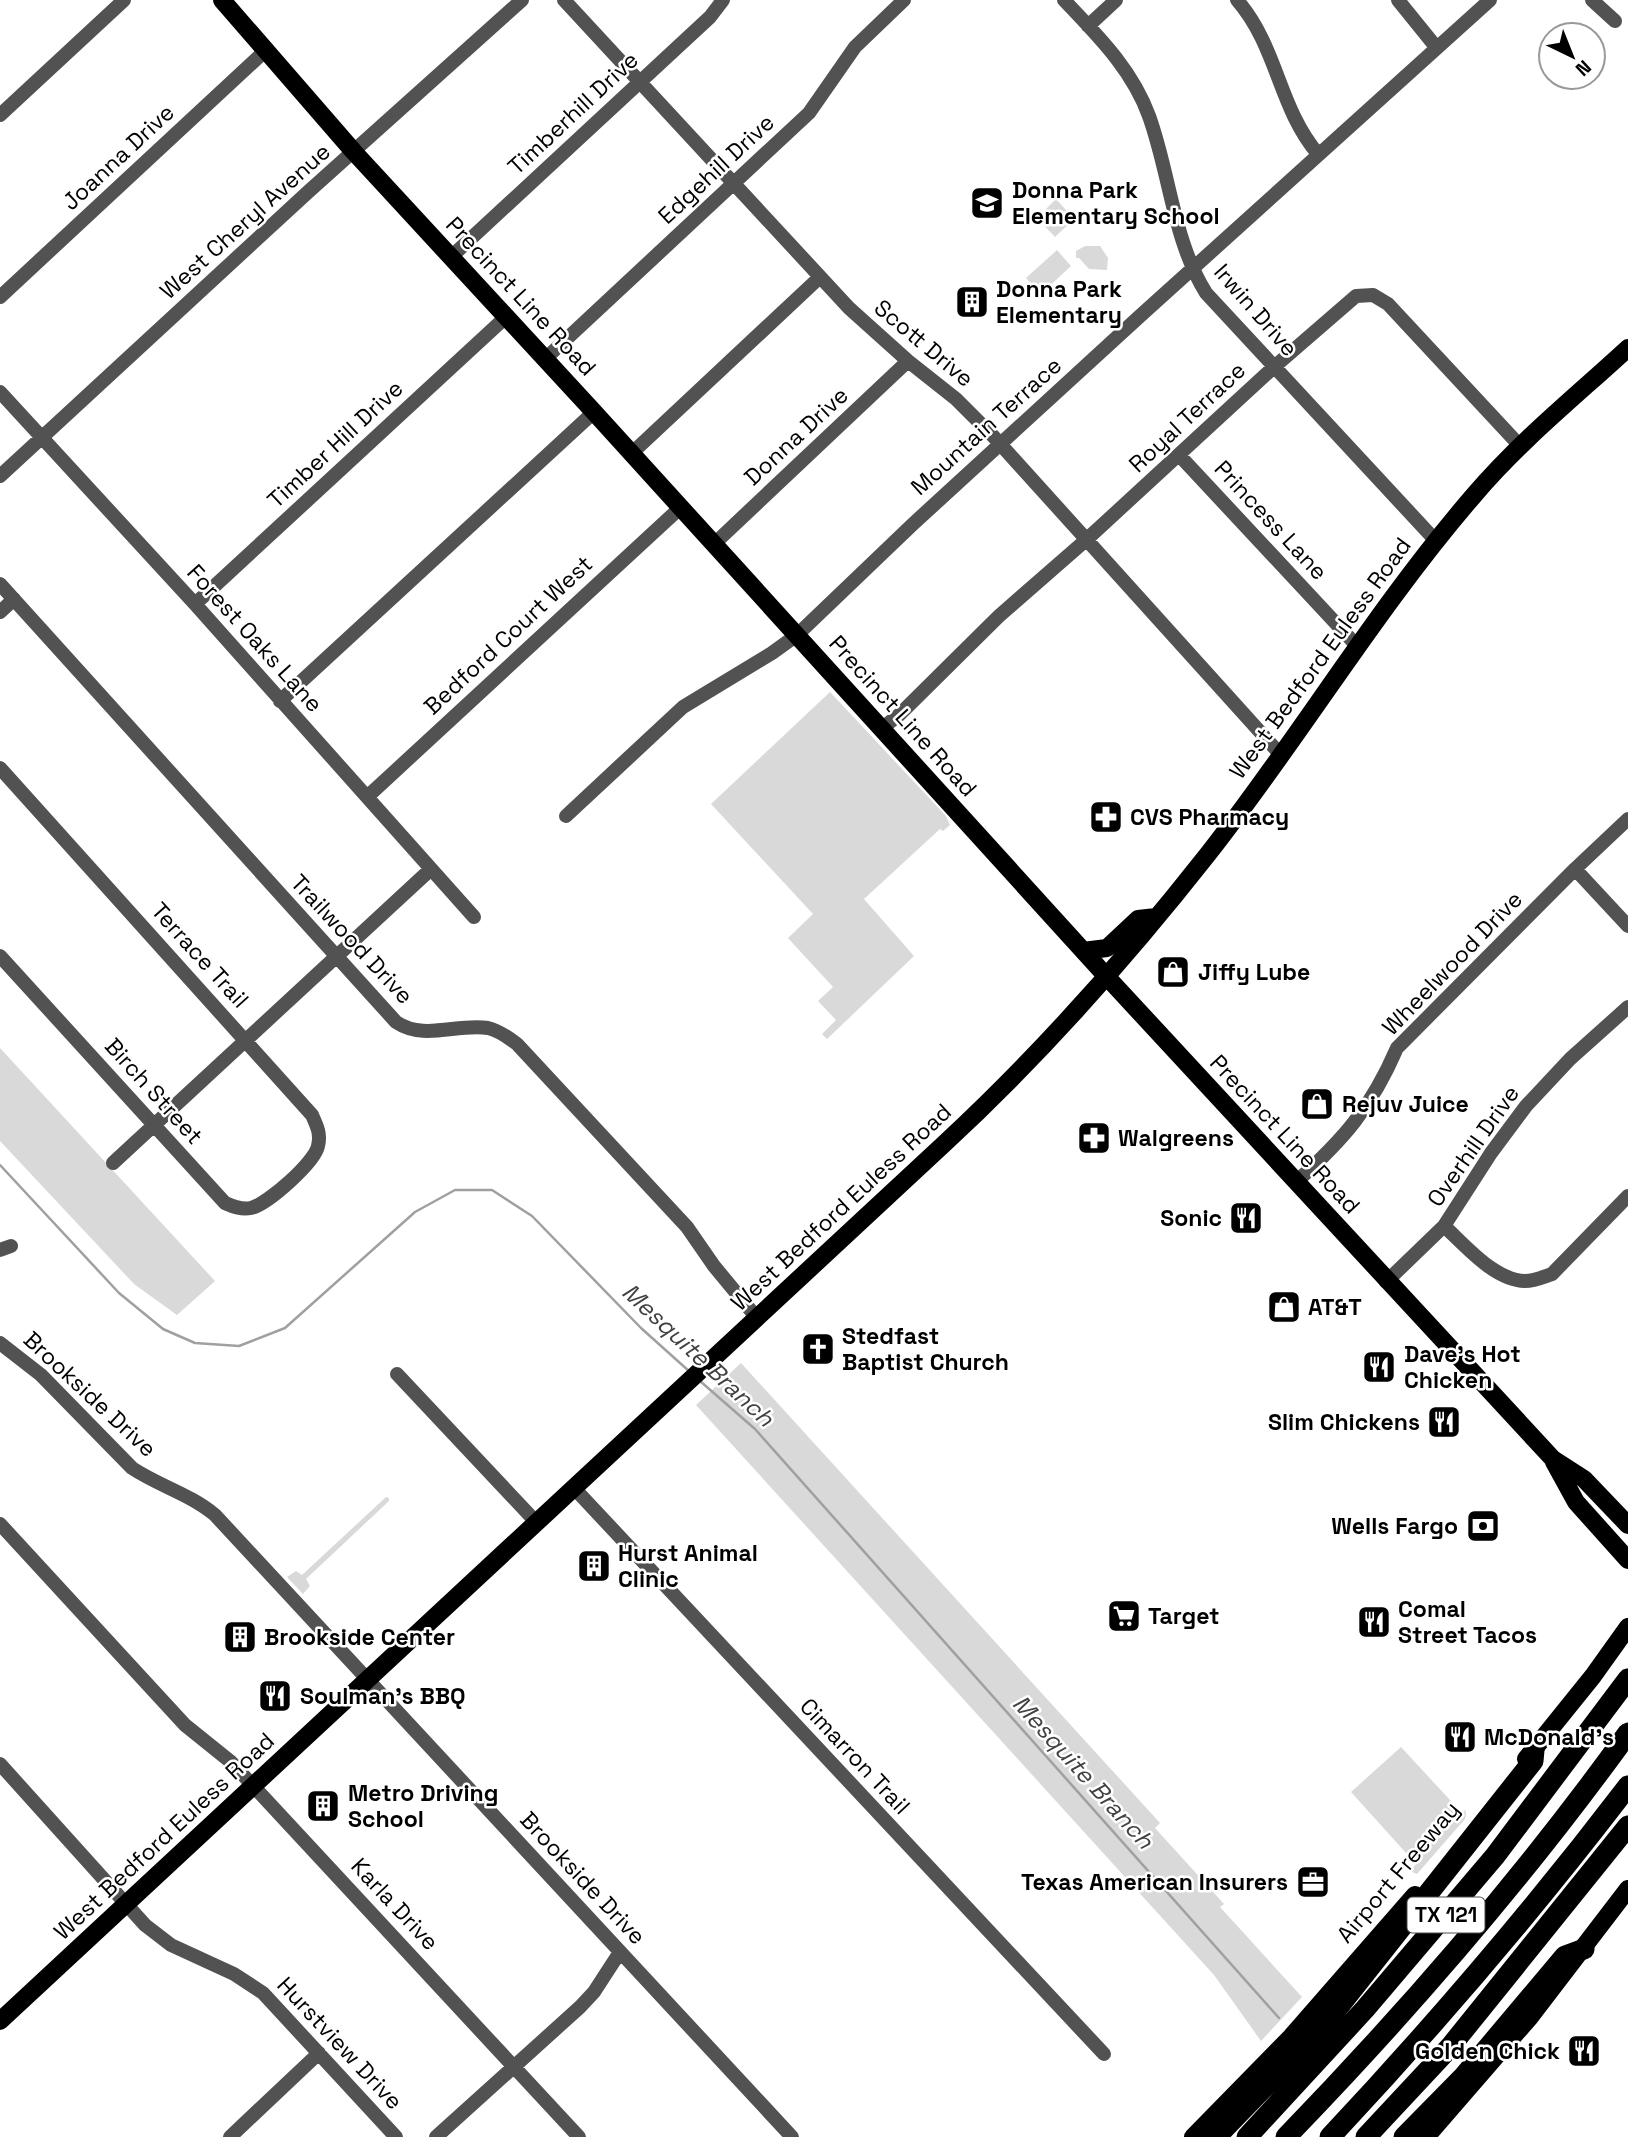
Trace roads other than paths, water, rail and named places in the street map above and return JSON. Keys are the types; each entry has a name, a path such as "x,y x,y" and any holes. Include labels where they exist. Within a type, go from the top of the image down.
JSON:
{"highway":[{"name":"TX 121","path":"1248,2137 1365,2009 1486,1866 1628,1679"},
{"path":"1286,2137 1448,1959 1516,1877 1628,1733"},
{"path":"1216,2137 1310,2041 1340,2006 1534,1761 1534,1750"},
{"path":"1330,2137 1476,1974 1552,1884 1628,1786"},
{"path":"1366,2137 1450,2047 1501,1987 1628,1826"},
{"path":"1501,1987 1521,1978 1628,1845"},
{"path":"1404,2137 1464,2076 1565,1955 1584,1949"}],"main road":[{"name":"Precinct Line Road","path":"222,0 354,152 632,453 1386,1282 1552,1459 1576,1502 1628,1560"},
{"name":"West Bedford Euless Road","path":"0,2021 1003,1090 1107,977 1208,854 1436,541 1477,491 1628,348"},
{"path":"1083,951 1107,948 1138,919 1156,916"},
{"name":"Precinct Line Road","path":"1552,1459 1584,1479 1628,1525"},
{"name":"Airport Freeway","path":"1193,2137 1291,2037 1404,1907 1620,1645 1628,1627"},
{"path":"1426,2137 1496,2059 1628,1889"}],"street":[{"path":"0,115 124,0"},
{"name":"West Cheryl Avenue","path":"0,476 522,0"},
{"name":"Scott Drive","path":"564,0 849,308 908,362 956,399 1001,445 1280,754"},
{"name":"Timberhill Drive","path":"451,257 710,17 723,0"},
{"name":"Edgehill Drive","path":"545,359 809,113 855,47 904,0"},
{"name":"Irwin Drive","path":"1064,0 1129,75 1149,115 1192,268 1206,293 1436,541"},
{"path":"1088,26 1116,0"},
{"path":"1237,0 1258,28 1291,113 1318,154"},
{"path":"1398,0 1436,47"},
{"name":"Mountain Terrace","path":"566,816 683,707 797,635 913,524 1192,268 1490,0"},
{"path":"1592,0 1615,21"},
{"name":"Joanna Drive","path":"0,298 267,50"},
{"path":"632,453 820,277"},
{"name":"Royal Terrace","path":"881,729 899,715 999,616 1356,296 1373,295 1388,304 1521,447"},
{"name":"Timber Hill Drive","path":"195,604 506,317"},
{"name":"Donna Drive","path":"714,544 908,362"},
{"name":"Forest Oaks Lane","path":"0,392 195,604 474,917"},
{"path":"280,701 594,412"},
{"name":"Princess Lane","path":"1179,455 1358,647"},
{"name":"Bedford Court West","path":"367,797 681,507"},
{"name":"Trailwood Drive","path":"0,584 396,1022 418,1031 489,1028 517,1044 687,1227 757,1318"},
{"path":"0,612 14,599"},
{"name":"Terrace Trail","path":"0,768 312,1115 320,1132 318,1149 310,1161 289,1181"},
{"name":"Wheelwood Drive","path":"1296,1182 1328,1153 1362,1114 1381,1084 1397,1048 1628,819"},
{"path":"113,1163 431,869"},
{"path":"1575,869 1628,926"},
{"name":"Birch Street","path":"0,956 225,1203 238,1208 253,1208 270,1198 289,1181"},
{"name":"Overhill Drive","path":"1386,1282 1444,1227 1491,1153 1526,1106 1570,1059 1628,1007"},
{"path":"1444,1227 1506,1277 1524,1281 1536,1280 1552,1274 1628,1196"},
{"name":"Brookside Drive","path":"0,1343 41,1375 132,1468 192,1498 215,1515 792,2137"},
{"path":"397,1374 537,1523"},
{"name":"Cimarron Trail","path":"574,1488 1104,2054"},
{"name":"Karla Drive","path":"0,1524 185,1725 231,1762 254,1786 579,2137"},
{"name":"Hurstview Drive","path":"0,1764 145,1925 172,1945 233,1974 263,1993 396,2137"},
{"path":"436,2137 594,1992 620,1952"},
{"path":"230,2137 319,2053"}],"waterway":[{"name":"Mesquite Branch","path":"0,1165 119,1293 163,1329 195,1343 239,1346 285,1328 415,1212 455,1190 492,1190 532,1216 641,1328 690,1372"},
{"name":"Mesquite Branch","path":"700,1381 755,1429 1279,2018"}],"place":[{"name":"Donna Park Elementary School","path":"987,203"},
{"name":"Donna Park Elementary","path":"972,302"},
{"name":"CVS Pharmacy","path":"1106,817"},
{"name":"Jiffy Lube","path":"1173,972"},
{"name":"Rejuv Juice","path":"1317,1104"},
{"name":"Walgreens","path":"1094,1138"},
{"name":"Sonic","path":"1246,1218"},
{"name":"AT&T","path":"1284,1307"},
{"name":"Stedfast Baptist Church","path":"818,1349"},
{"name":"Dave's Hot Chicken","path":"1379,1367"},
{"name":"Slim Chickens","path":"1444,1422"},
{"name":"Wells Fargo","path":"1483,1526"},
{"name":"Hurst Animal Clinic","path":"594,1566"},
{"name":"Target","path":"1124,1616"},
{"name":"Comal Street Tacos","path":"1374,1622"},
{"name":"Brookside Center","path":"240,1637"},
{"name":"Soulman's BBQ","path":"275,1696"},
{"name":"McDonald's","path":"1460,1737"},
{"name":"Metro Driving School","path":"323,1806"},
{"name":"Texas American Insurers","path":"1313,1882"},
{"name":"Golden Chick","path":"1584,2051"}]}
